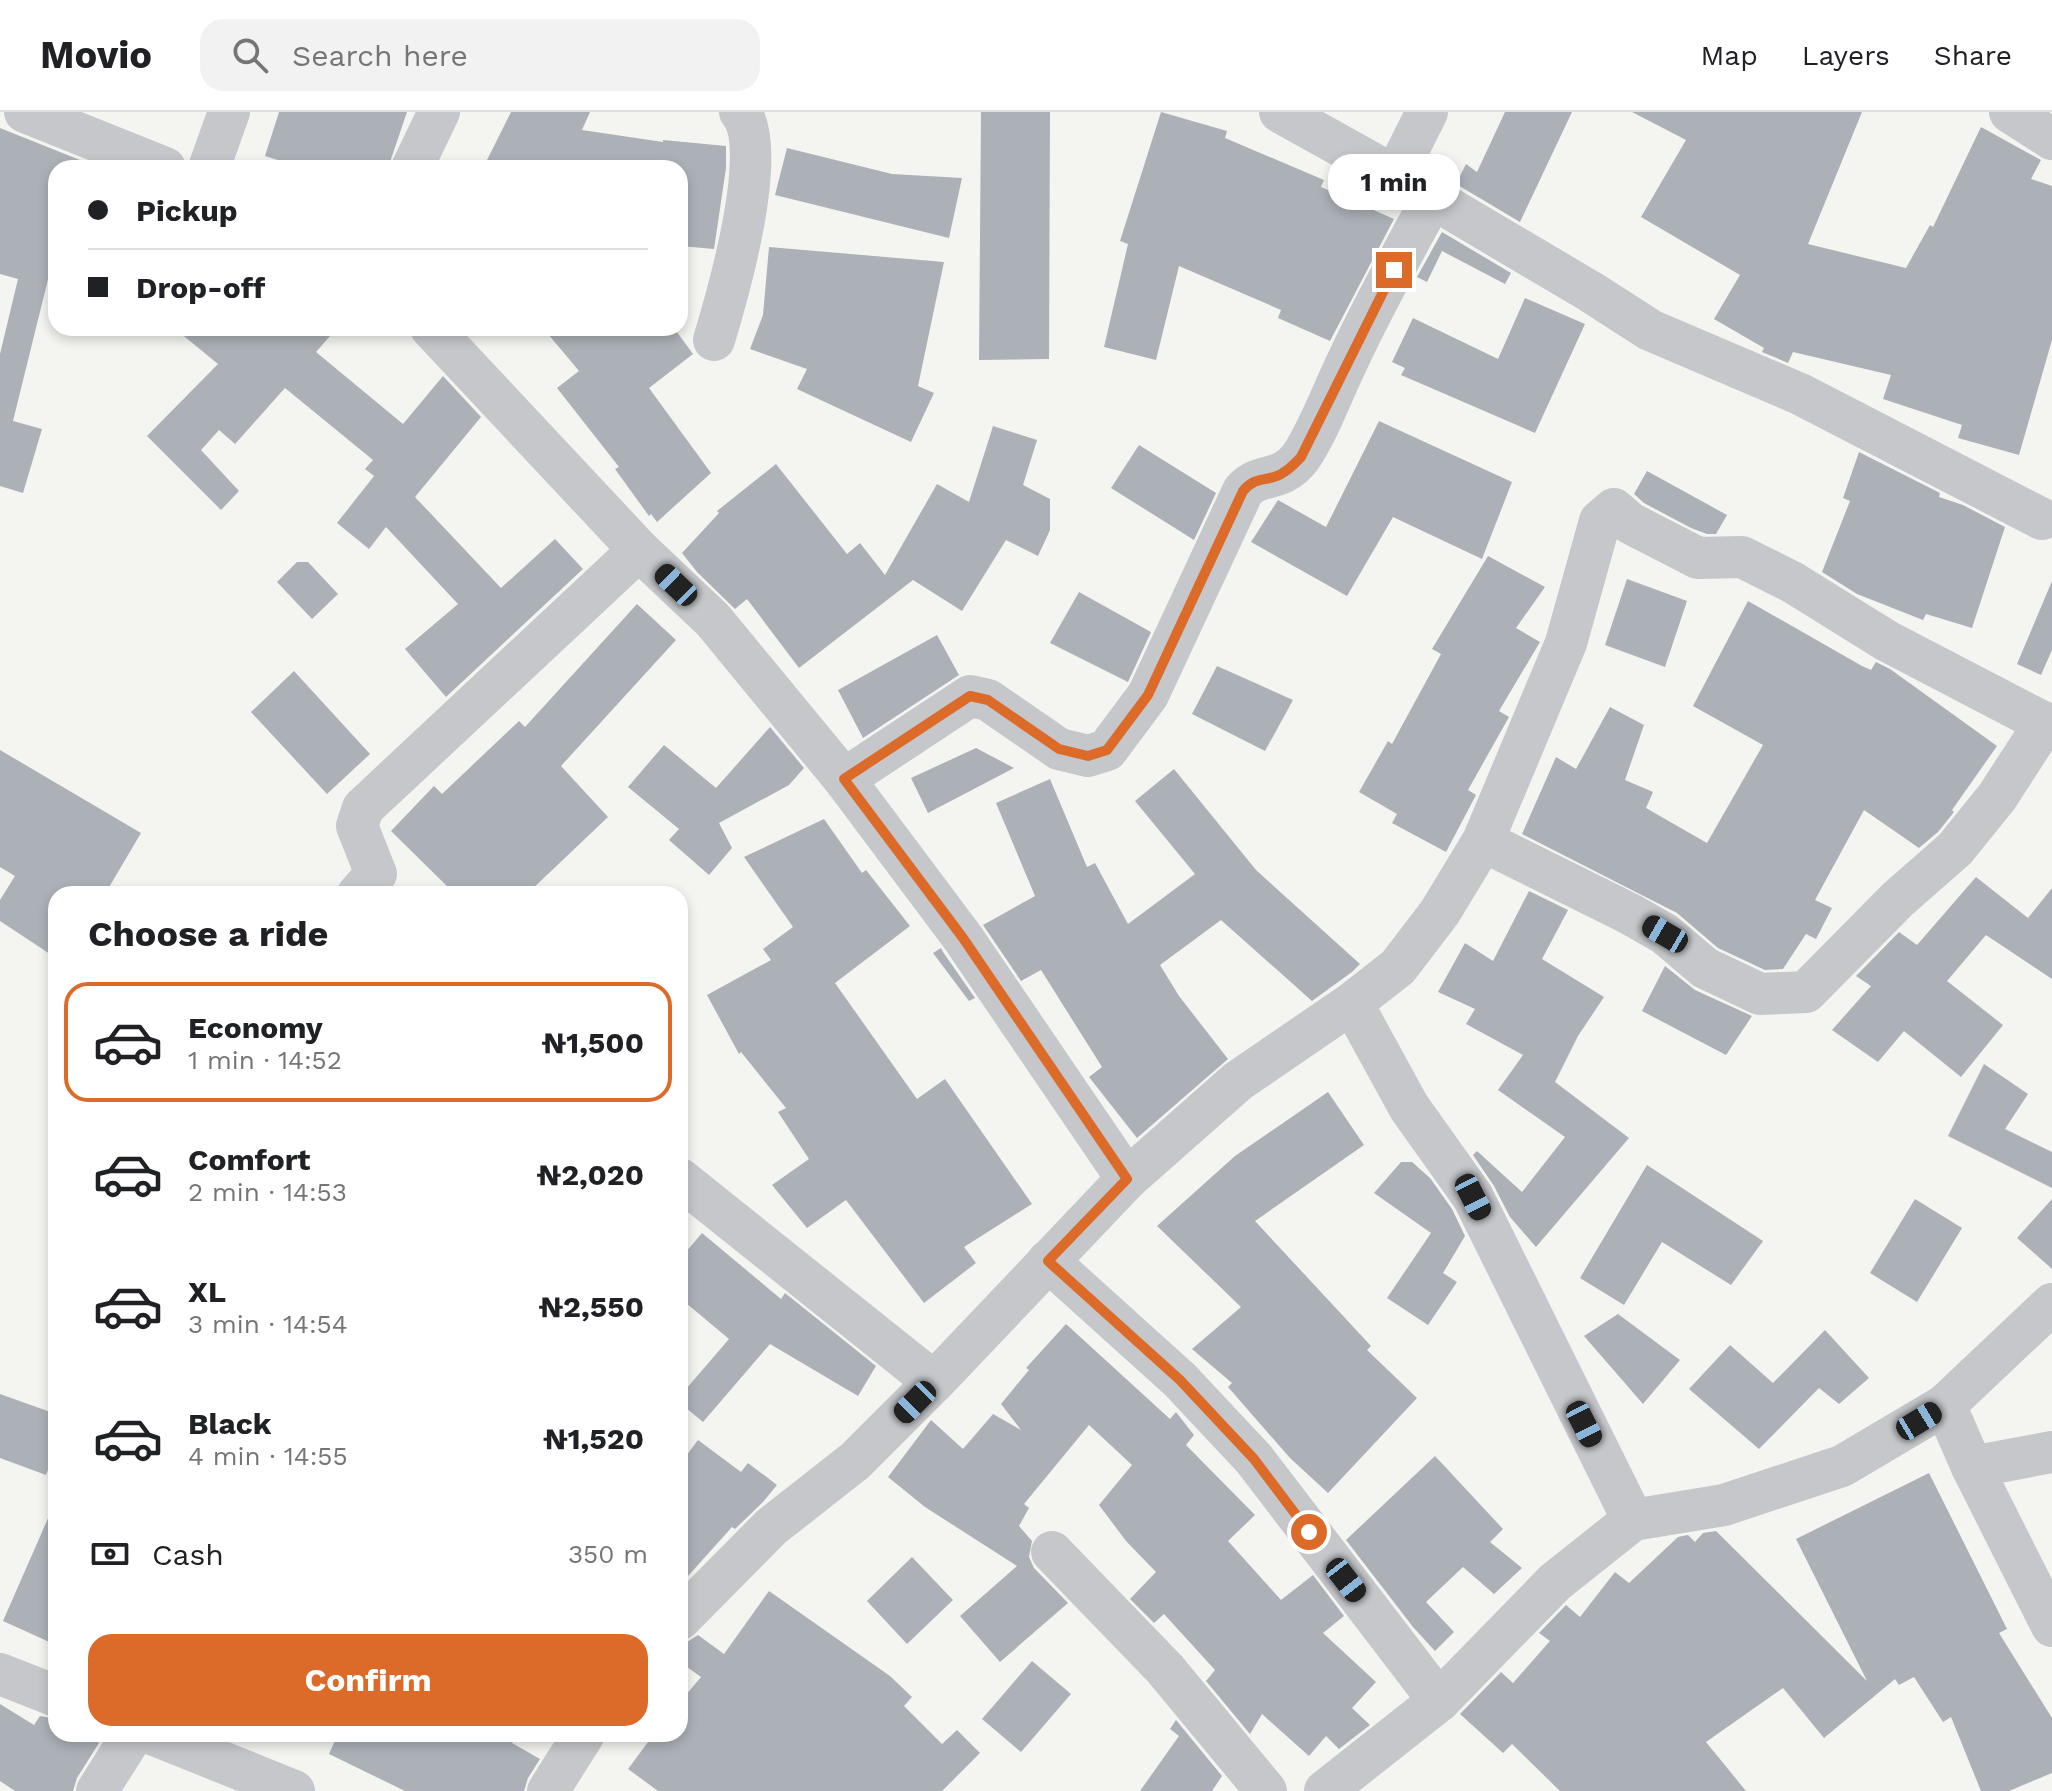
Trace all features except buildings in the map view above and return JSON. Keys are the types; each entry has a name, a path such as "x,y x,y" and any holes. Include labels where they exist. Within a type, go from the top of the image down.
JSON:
{"street":[{"path":"25,112 145,160"},
{"path":"212,160 229,112"},
{"path":"416,160 439,112"},
{"path":"714,340 737,265 750,167 749,132 744,115 740,112"},
{"path":"1280,112 1395,176 1650,330 1800,394 2042,519"},
{"path":"1395,176 1427,112"},
{"path":"2010,112 2052,139"},
{"path":"844,779 970,696 988,700 1059,749 1088,756 1107,750 1148,695 1243,491 1257,479 1275,477 1284,472 1301,457 1356,342 1432,199"},
{"path":"438,336 639,550 713,620 844,779 963,938 1127,1179"},
{"path":"688,1611 771,1527 855,1461 1127,1179 1238,1081 1352,1003 1398,967 1440,912 1483,841 1566,643 1600,521 1614,509 1630,523 1698,558 1742,557 1767,569 1887,641 2048,725 1955,849 1898,899 1806,992 1760,994 1705,968 1665,934 1630,914 1483,841"},
{"path":"376,886 357,826 363,808 639,550"},
{"path":"1352,1003 1409,1107 1473,1197 1633,1520"},
{"path":"688,1185 934,1382"},
{"path":"1048,1261 1180,1380 1254,1459 1439,1701"},
{"path":"1325,1791 1439,1701 1555,1582 1633,1520 1724,1505 1842,1466 1945,1405 2052,1304"},
{"path":"1945,1405 1972,1467 2052,1626"},
{"path":"1972,1467 2052,1452"},
{"path":"1052,1552 1165,1669 1266,1791"},
{"path":"0,1674 48,1693"},
{"path":"97,1791 128,1742"},
{"path":"548,1791 579,1742"},
{"path":"212,1745 294,1791"}],"route":[{"path":"1309,1532 1254,1459 1180,1380 1048,1261 1127,1179 963,938 844,779 970,696 988,700 1059,749 1088,756 1107,750 1148,695 1243,491 1257,479 1275,477 1284,472 1301,457 1394,270"}]}
